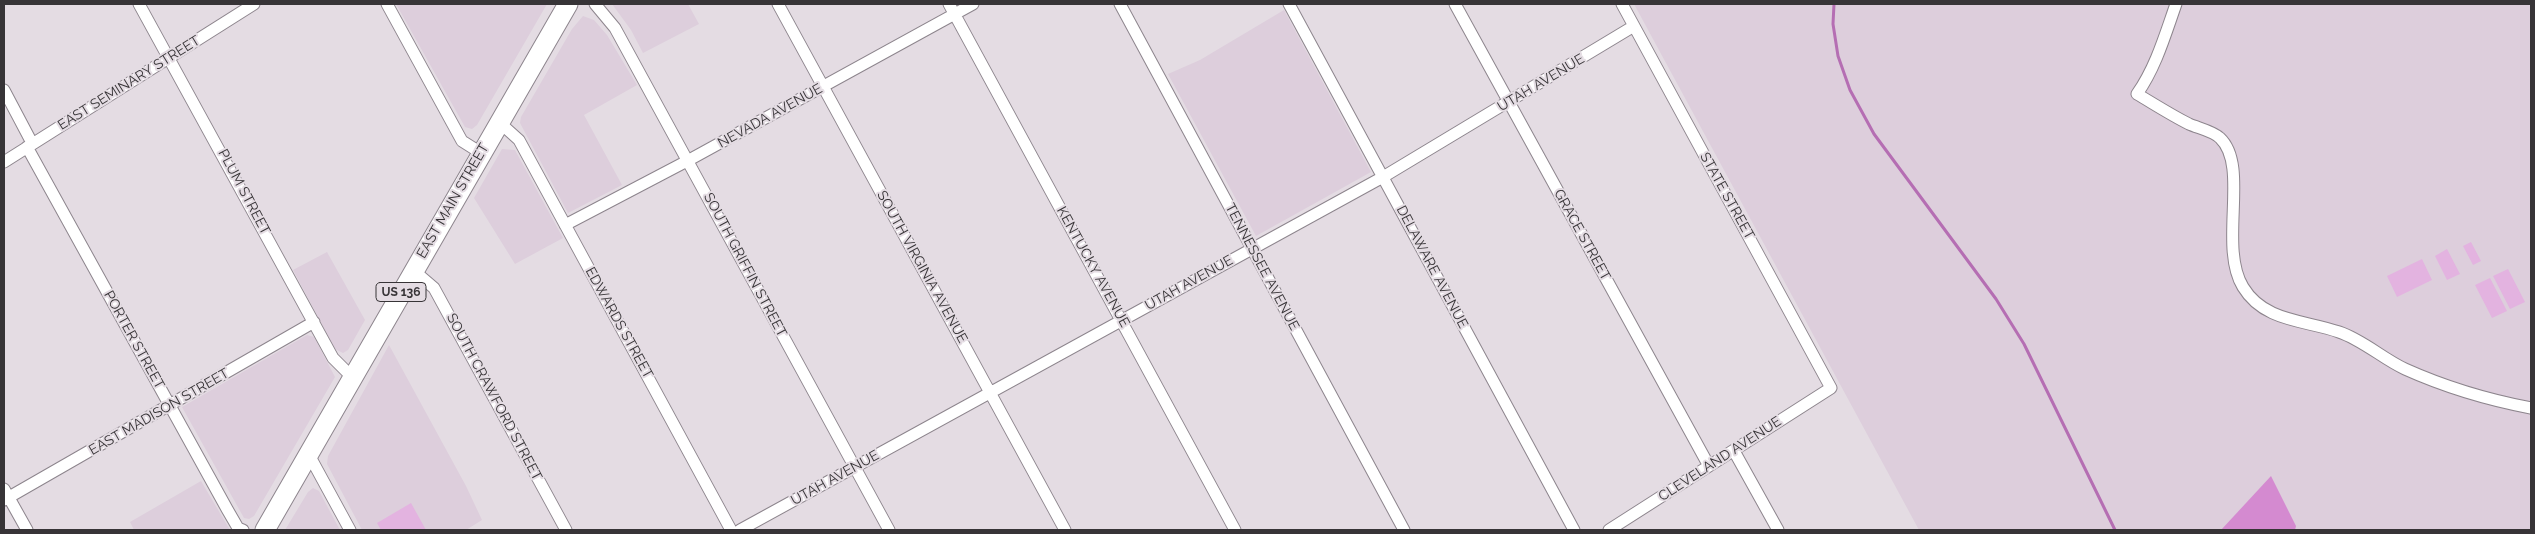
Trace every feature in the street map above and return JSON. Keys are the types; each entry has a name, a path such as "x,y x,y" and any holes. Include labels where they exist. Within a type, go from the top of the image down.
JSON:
{"main road":[{"name":"EAST MAIN STREET","path":"264,530 480,153 568,4"}],"street":[{"name":"PLUM STREET","path":"139,4 334,358 352,377"},
{"name":"EAST SEMINARY STREET","path":"4,162 254,4"},
{"path":"387,4 462,141 480,153"},
{"name":"SOUTH GRIFFIN STREET","path":"596,4 615,28 889,530"},
{"name":"SOUTH VIRGINIA AVENUE","path":"778,4 1065,530"},
{"name":"NEVADA AVENUE","path":"565,225 823,86 952,9 973,4"},
{"name":"TENNESSEE AVENUE","path":"1120,4 1404,530"},
{"name":"DELAWARE AVENUE","path":"1289,4 1574,530"},
{"name":"GRACE STREET","path":"1455,4 1709,466"},
{"name":"STATE STREET","path":"1622,4 1831,388"},
{"path":"2176,4 2160,52 2137,94 2188,123 2219,137 2228,148 2233,164 2231,225 2234,267 2241,284 2251,297 2273,314 2340,332 2405,369 2488,398 2531,408"},
{"name":"KENTUCKY AVENUE","path":"952,9 1235,530"},
{"name":"UTAH AVENUE","path":"740,530 990,391 1383,177 1634,26"},
{"name":"PORTER STREET","path":"4,90 30,145 170,405 238,528 243,530"},
{"name":"EDWARDS STREET","path":"499,122 519,140 732,530"},
{"name":"SOUTH CRAWFORD STREET","path":"413,270 434,288 566,530"},
{"name":"EAST MADISON STREET","path":"5,496 170,405 314,322"},
{"name":"CLEVELAND AVENUE","path":"1609,530 1831,388"},
{"path":"1734,451 1778,530"},
{"path":"308,452 350,530"},
{"path":"5,496 27,530"}],"shaded area":[{"path":"396,4 547,4 477,125 472,129 465,127"},
{"path":"612,4 688,4 699,24 643,53 631,30"},
{"path":"1634,4 2531,4 2531,530 1919,530"},
{"path":"1284,10 1371,172 1256,236 1168,74 1200,60"},
{"path":"583,16 594,20 607,35 637,85 584,115 622,185 568,213 520,123 521,117 572,29"},
{"path":"502,149 515,150 563,238 515,264 474,198"},
{"path":"2471,242 2481,261 2473,265 2463,246"},
{"path":"2447,249 2460,274 2447,280 2435,256"},
{"path":"327,252 365,320 348,350 343,353 335,349 293,270"},
{"path":"2422,259 2432,280 2397,297 2387,276"},
{"path":"2508,269 2525,302 2510,309 2493,276"},
{"path":"2490,278 2507,311 2492,318 2475,285"},
{"path":"307,335 314,337 335,377 254,516 249,519 244,518 182,407"},
{"path":"389,345 466,486 482,520 466,530 362,530 327,464 328,456"},
{"path":"2271,476 2296,526 2295,530 2221,530"},
{"path":"201,481 230,530 134,530 130,522"},
{"path":"313,488 319,491 340,530 285,530 308,492"},
{"path":"411,503 426,530 381,530 377,523"}],"waterway":[{"path":"1834,4 1833,24 1838,56 1850,90 1874,134 1996,299 2024,344 2115,530"}]}
